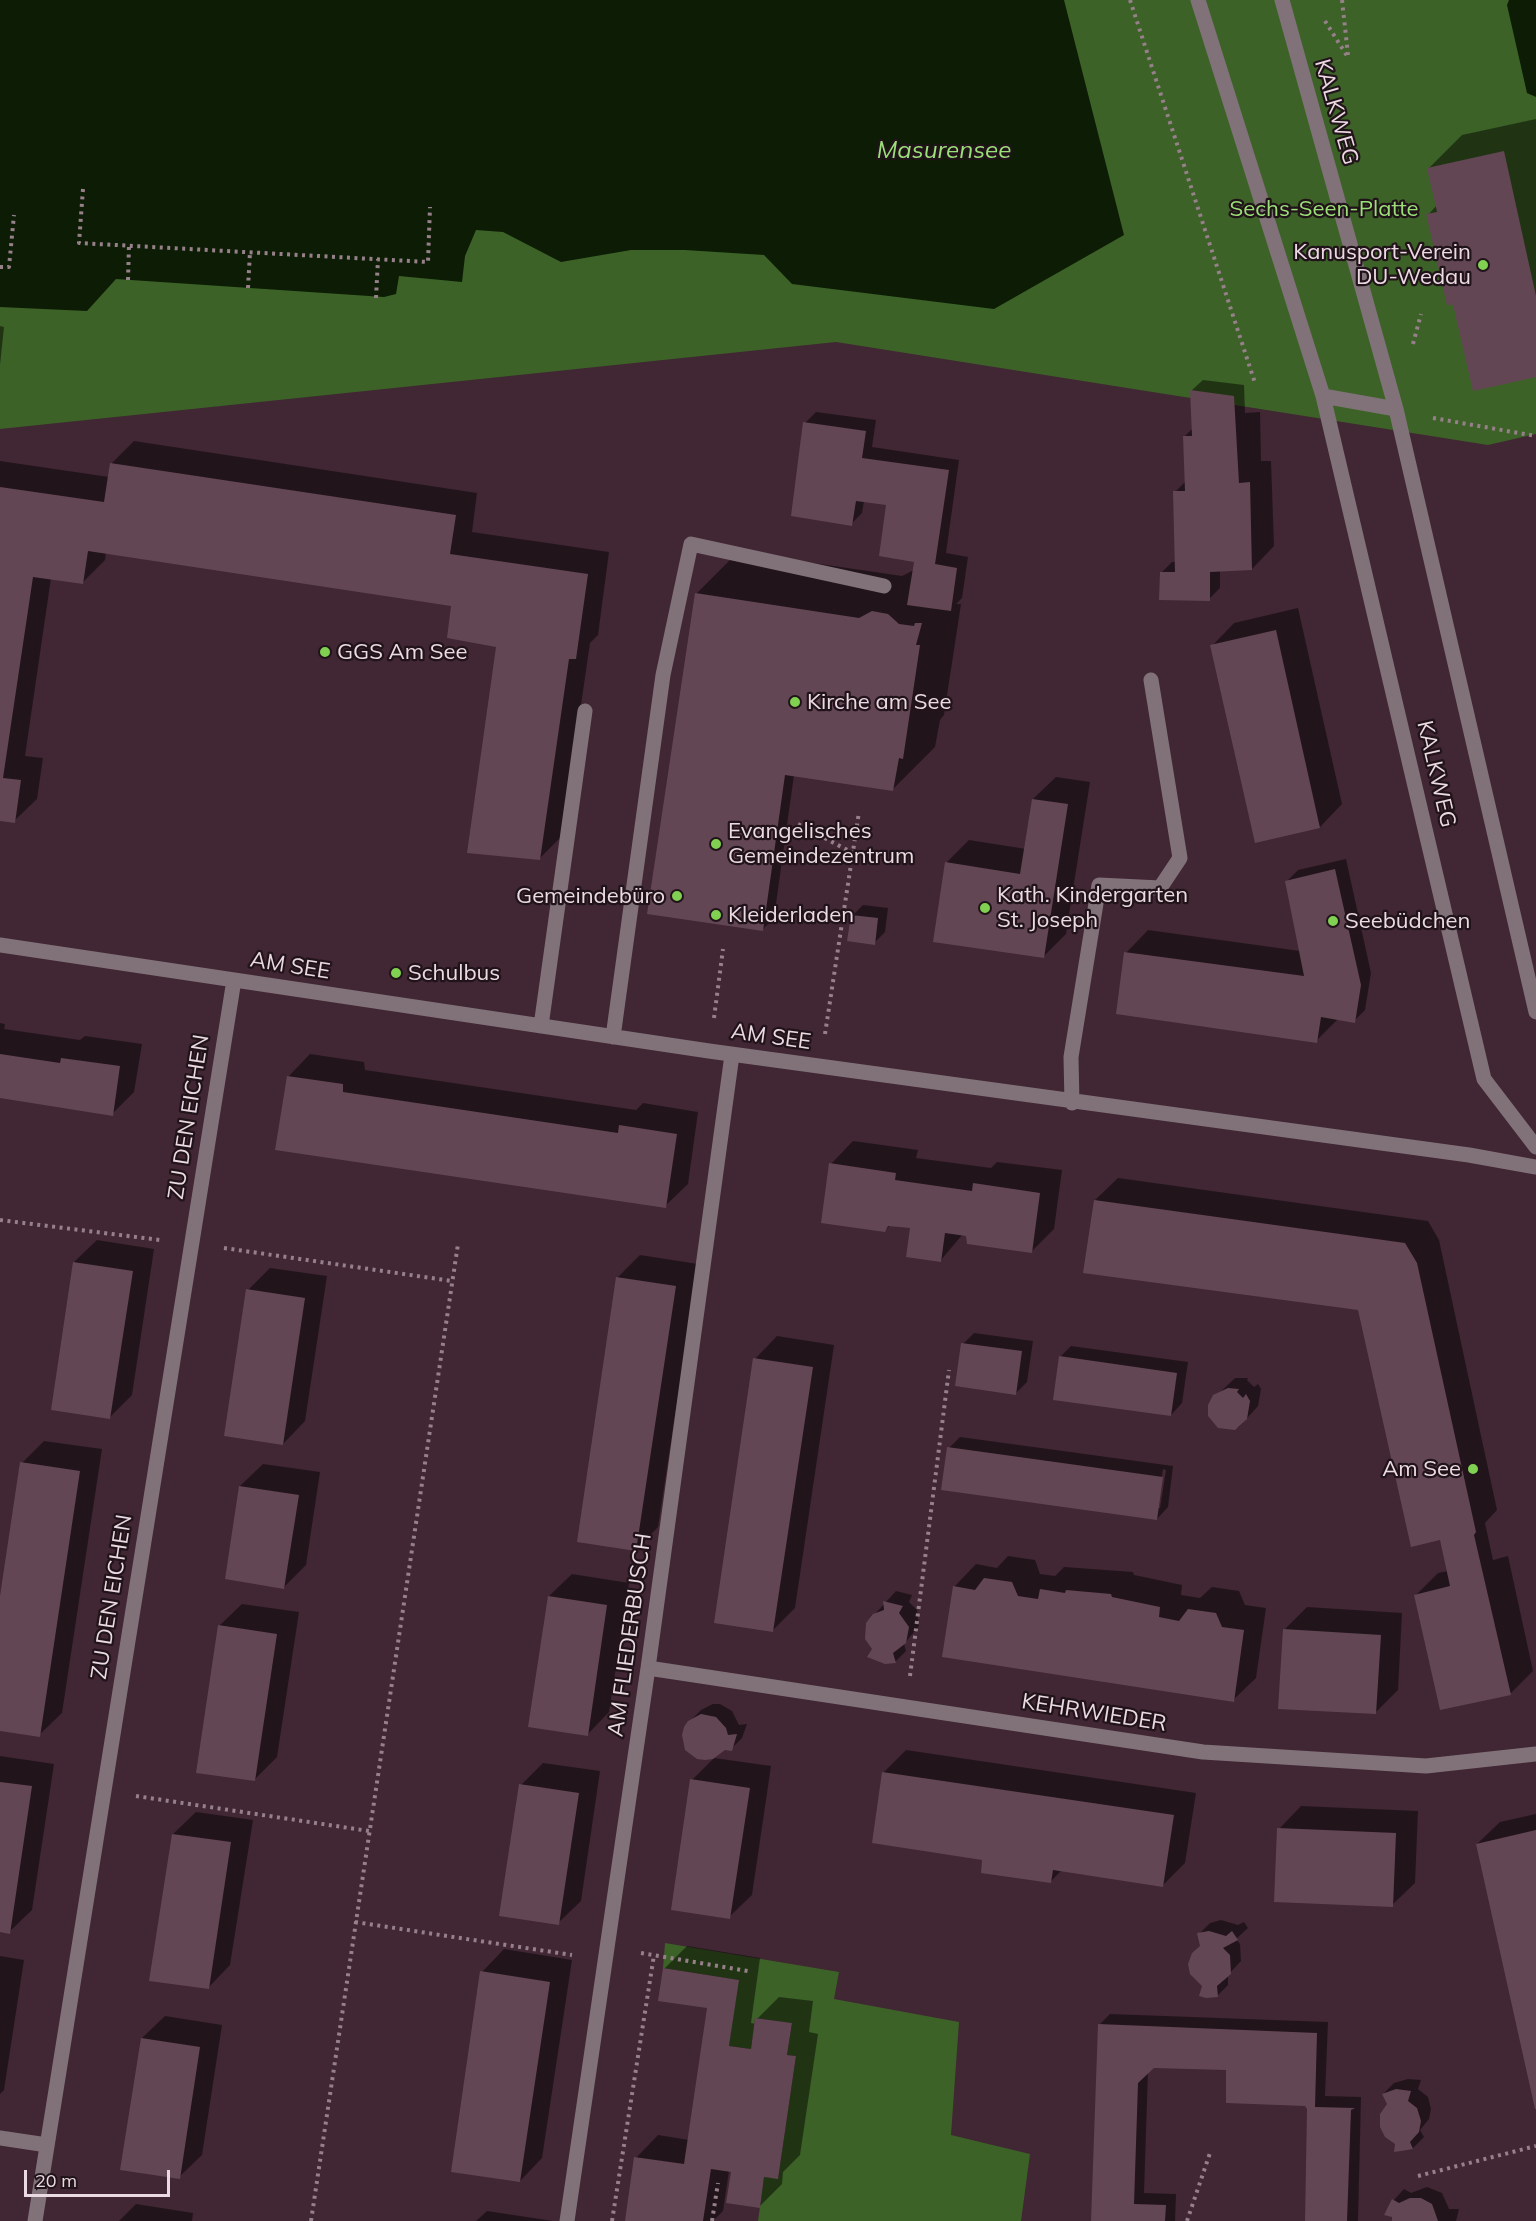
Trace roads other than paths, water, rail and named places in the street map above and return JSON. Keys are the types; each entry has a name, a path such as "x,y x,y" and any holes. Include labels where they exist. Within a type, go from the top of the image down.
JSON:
{"street":[{"name":"KALKWEG","path":"1198,0 1323,396 1485,1079 1536,1147"},
{"name":"KALKWEG","path":"1282,0 1396,409 1536,1012"},
{"path":"1323,396 1396,409"},
{"path":"613,1037 663,675 692,544 884,586"},
{"path":"1072,1102 1071,1057 1100,885 1160,888 1180,858 1151,680"},
{"path":"541,1026 585,711"},
{"name":"AM SEE","path":"0,945 732,1055 1469,1155 1536,1167"},
{"name":"ZU DEN EICHEN","path":"35,2221 234,980"},
{"name":"AM FLIEDERBUSCH","path":"567,2221 648,1668 732,1055"},
{"name":"KEHRWIEDER","path":"648,1668 1203,1752 1426,1766 1536,1754"},
{"path":"0,2138 47,2145"}],"water":[{"name":"Masurensee","path":"0,0 1064,0 1124,235 994,309 792,284 764,255 685,250 631,250 561,262 503,232 476,230 465,256 462,282 399,276 396,294 384,297 116,279 87,311 0,307"},
{"path":"1509,0 1536,0 1536,97 1527,93 1507,5"}],"place":[{"name":"Kanusport-Verein DU-Wedau","path":"1483,265"},
{"name":"GGS Am See","path":"325,652"},
{"name":"Kirche am See","path":"795,702"},
{"name":"Evangelisches Gemeindezentrum","path":"716,844"},
{"name":"Gemeindebüro","path":"677,896"},
{"name":"Kath. Kindergarten St. Joseph","path":"985,908"},
{"name":"Kleiderladen","path":"716,915"},
{"name":"Seebüdchen","path":"1333,921"},
{"name":"Schulbus","path":"396,973"},
{"name":"Am See","path":"1473,1469"}],"park label":[{"name":"Sechs-Seen-Platte","path":"1324,209"}]}
